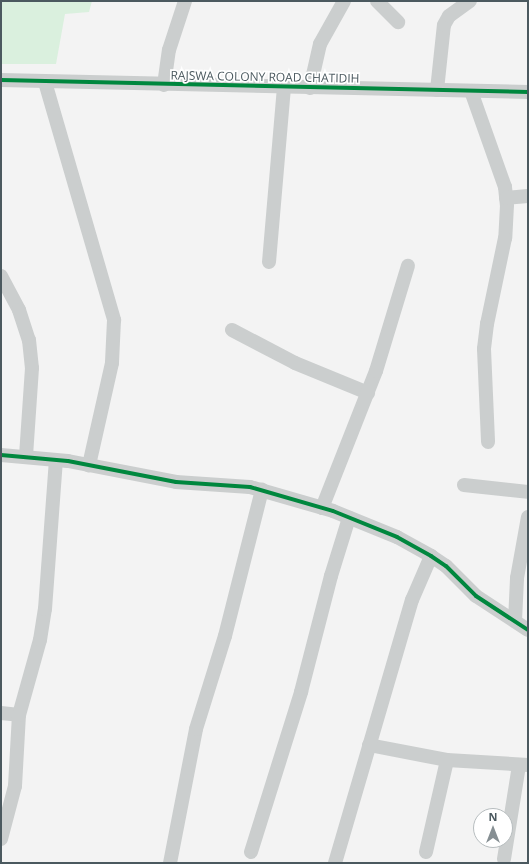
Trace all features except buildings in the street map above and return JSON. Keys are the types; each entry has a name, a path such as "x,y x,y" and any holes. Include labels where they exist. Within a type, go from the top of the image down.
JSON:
{"street":[{"path":"164,85 169,50 184,1"},
{"path":"310,88 320,44 344,1"},
{"path":"377,1 398,22"},
{"path":"437,90 444,25 449,16 470,1"},
{"name":"RAJSWA COLONY ROAD CHATIDIH","path":"1,80 284,88 528,92"},
{"path":"45,82 114,320 112,363 90,465"},
{"path":"269,262 284,88"},
{"path":"471,91 506,198 504,238 487,324 484,350 488,442"},
{"path":"506,198 528,196"},
{"path":"322,508 368,393 390,331 408,266"},
{"path":"1,276 19,310 29,340 32,368 26,457"},
{"path":"232,330 295,363 368,393"},
{"path":"1,456 56,460 90,465 176,482 244,486 322,508 397,537 431,556 446,566 476,596 528,630"},
{"path":"1,839 5,812 15,786 19,715 40,640 45,609 56,460"},
{"path":"464,485 528,492"},
{"path":"170,863 196,729 225,636 262,490"},
{"path":"515,621 517,578 528,517"},
{"path":"251,852 301,692 331,576 349,518"},
{"path":"335,863 412,600 431,556"},
{"path":"1,714 19,715"},
{"path":"369,745 447,760 524,765 504,859"},
{"path":"426,852 447,760"}],"green space":[{"path":"1,1 92,1 89,12 65,14 56,64 1,64"}],"cycle path":[{"path":"1,80 528,92"},
{"path":"1,455 68,461 176,482 250,487 333,511 397,537 431,556 446,566 476,596 528,630"}]}
